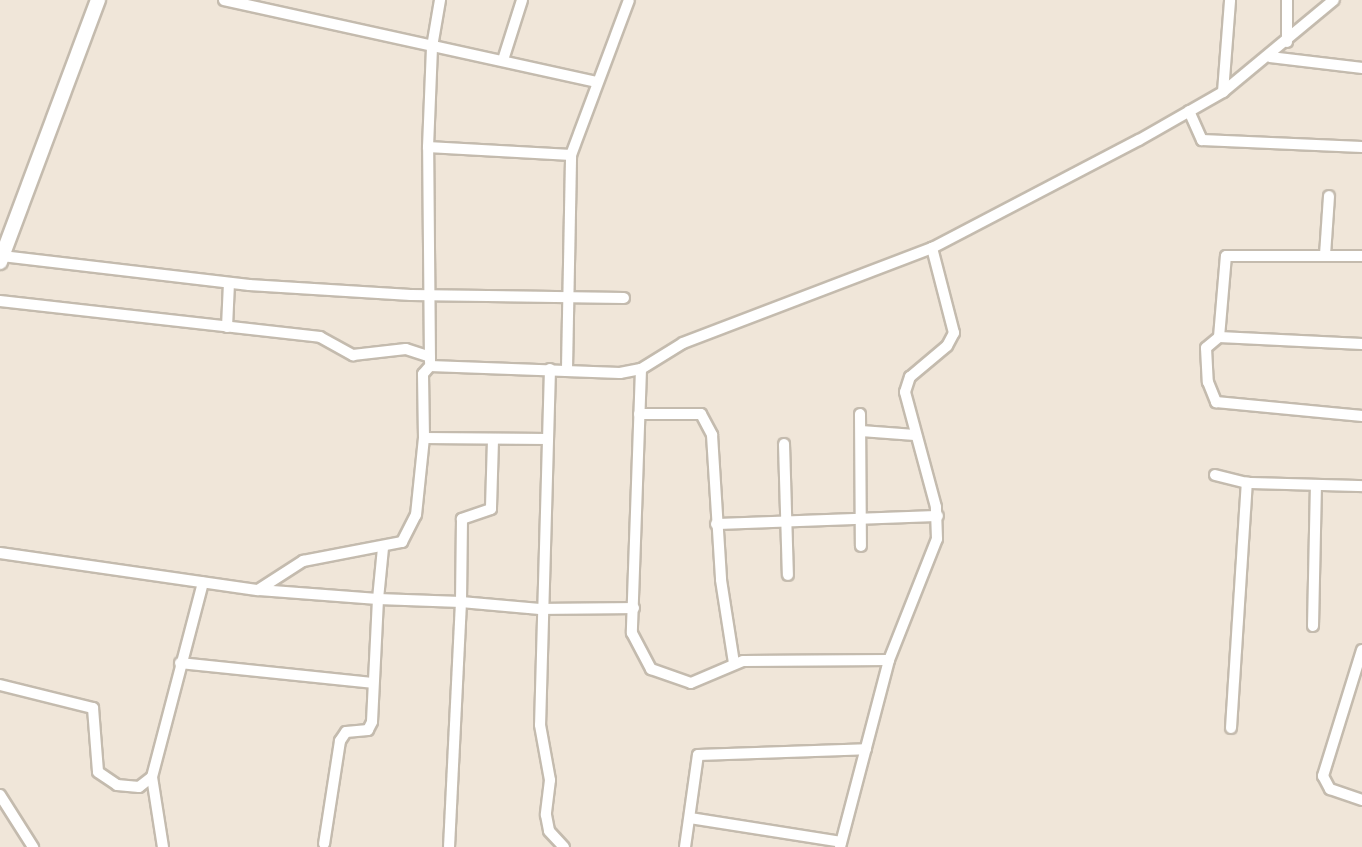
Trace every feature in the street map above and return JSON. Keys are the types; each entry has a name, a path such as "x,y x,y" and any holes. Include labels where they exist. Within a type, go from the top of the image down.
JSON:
{"street":[{"path":"98,0 1,259 229,283 430,296 624,298"},
{"path":"224,0 596,82"},
{"path":"258,590 303,561 382,548 402,542 410,533 424,438 423,374 430,361 428,147 432,47 440,0"},
{"path":"503,60 522,0"},
{"path":"567,368 566,296 571,155 596,82 629,0"},
{"path":"1223,92 1230,0"},
{"path":"1287,0 1287,42"},
{"path":"0,302 320,337 353,355 406,349 430,361 620,373 641,369 683,343 932,248 1223,92 1270,57 1334,0"},
{"path":"1270,57 1362,68"},
{"path":"1189,111 1202,140 1362,147"},
{"path":"428,147 571,155"},
{"path":"1325,255 1329,196"},
{"path":"690,818 841,845 889,660 937,539 938,516 915,435 905,387 954,333 932,248"},
{"path":"1219,337 1226,256 1362,256"},
{"path":"227,327 229,283"},
{"path":"1362,344 1219,337 1206,348 1208,382 1216,402 1362,416"},
{"path":"550,369 540,609 540,737 550,780 546,815 549,831 564,847"},
{"path":"641,369 632,633 651,669 662,677 701,681 734,663 889,660"},
{"path":"639,414 701,414 712,435 716,524 734,663"},
{"path":"860,414 861,546"},
{"path":"861,431 915,435"},
{"path":"424,438 548,439"},
{"path":"449,847 461,602 462,519 491,509 493,440"},
{"path":"784,444 788,575"},
{"path":"1215,475 1247,483 1362,486"},
{"path":"1231,728 1247,483"},
{"path":"1313,626 1316,485"},
{"path":"716,524 938,516"},
{"path":"324,844 340,741 346,732 371,727 382,548"},
{"path":"0,553 258,590 540,609 634,609"},
{"path":"163,847 152,777 180,663 203,583"},
{"path":"1362,651 1323,776 1330,789 1362,800"},
{"path":"180,663 372,683"},
{"path":"0,685 88,705 95,718 98,772 128,788 152,777"},
{"path":"685,847 695,759 702,753 866,749"},
{"path":"0,795 33,847"}]}
